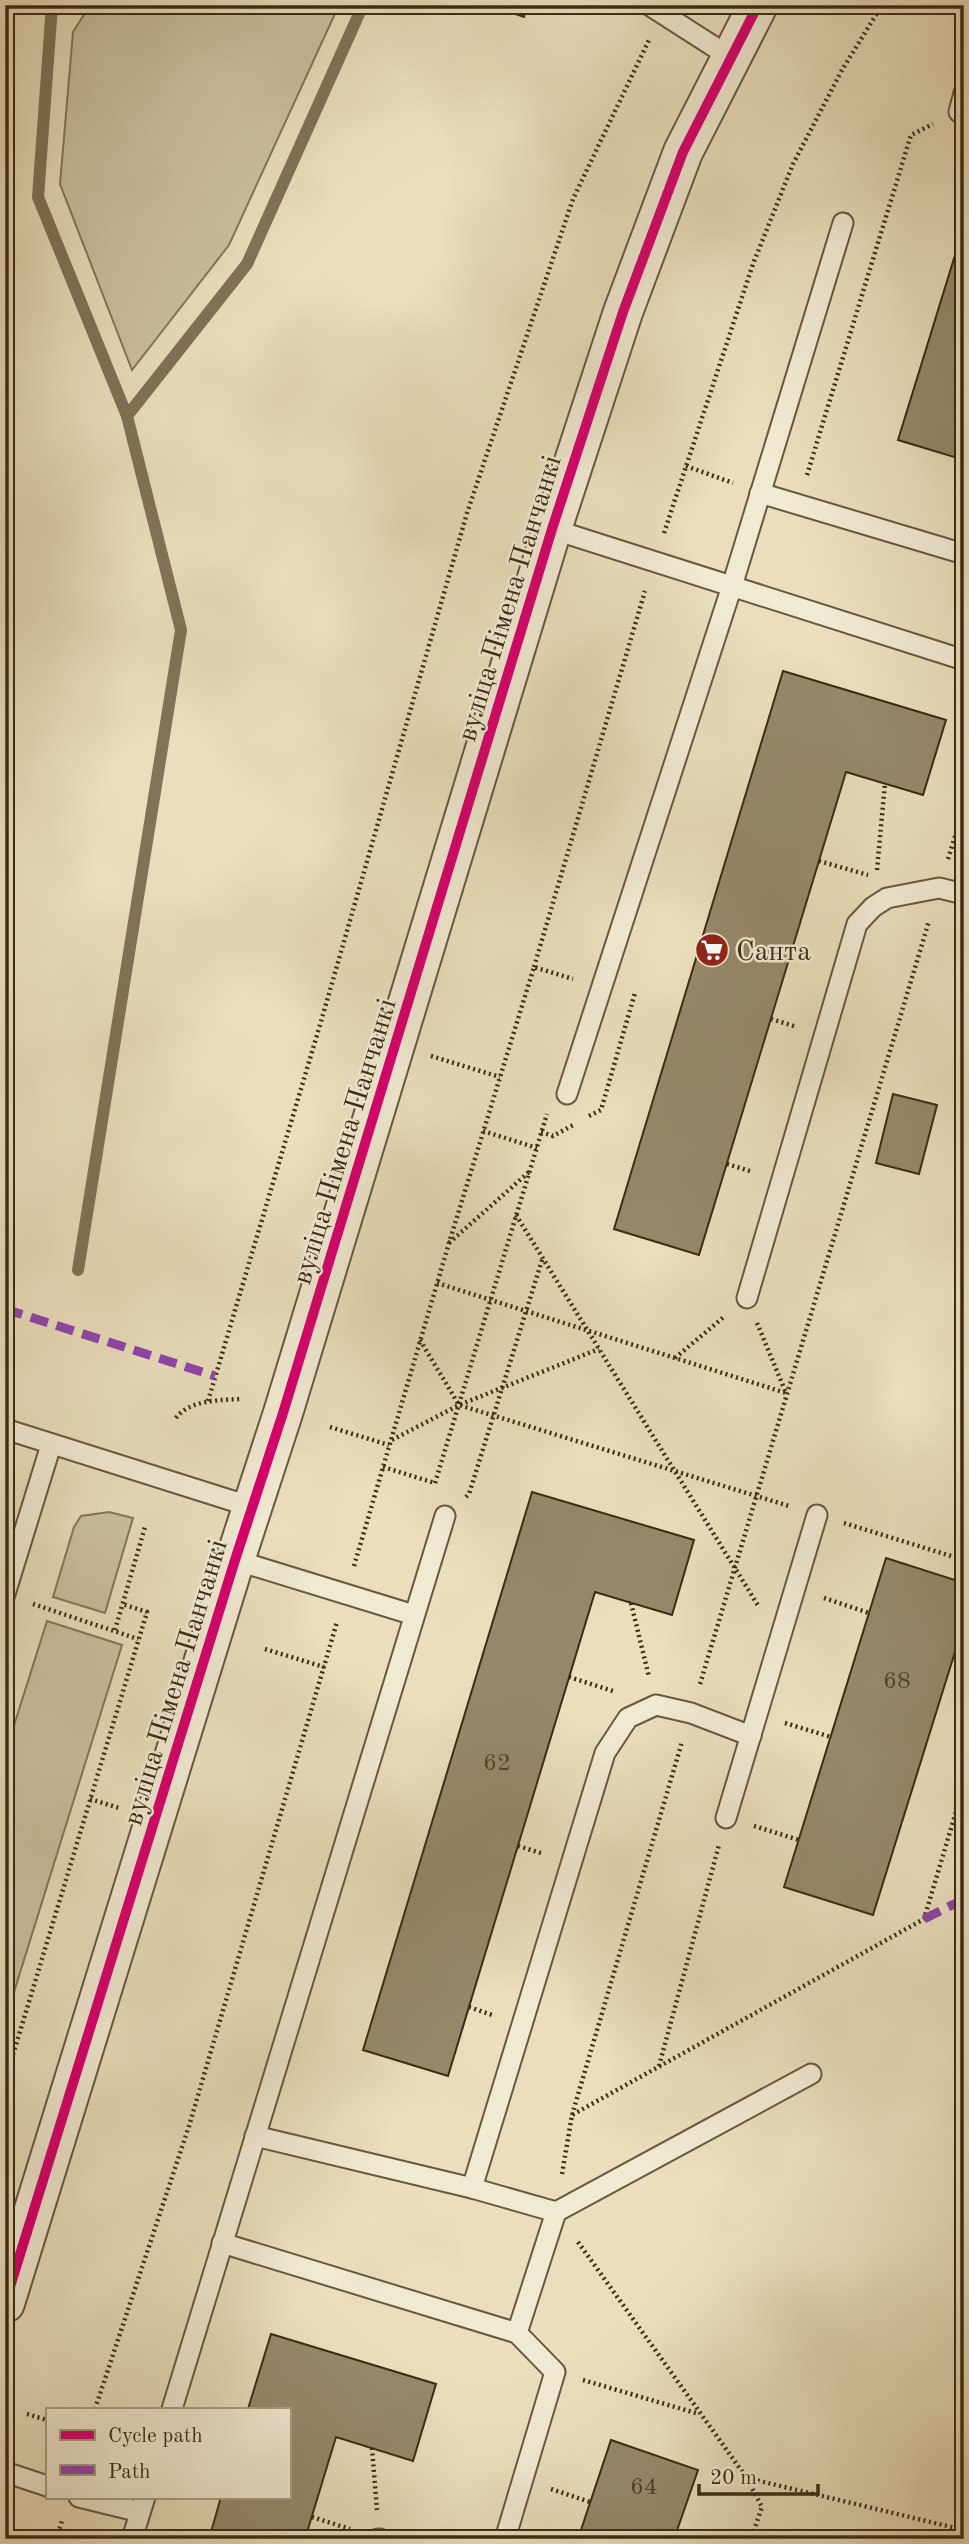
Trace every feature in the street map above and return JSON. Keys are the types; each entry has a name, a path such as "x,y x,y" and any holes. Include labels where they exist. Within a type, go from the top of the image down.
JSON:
{"street":[{"name":"вуліца Пімена Панчанкі","path":"5,2303 396,1046 552,529 623,312 683,152 758,5"}],"lane":[{"path":"655,9 730,57"},
{"path":"567,1094 732,586 843,223"},
{"path":"760,493 964,554"},
{"path":"552,529 964,660"},
{"path":"747,1298 857,924 873,906 887,898 939,888 964,894"},
{"path":"5,1429 252,1507"},
{"path":"5,1594 51,1445"},
{"path":"726,1818 817,1515"},
{"path":"172,2408 445,1516"},
{"path":"235,1560 414,1615"},
{"path":"472,2188 605,1753 628,1718 656,1705 691,1713 751,1736"},
{"path":"517,2333 556,2212 811,2074"},
{"path":"255,2136 472,2188 556,2212"},
{"path":"222,2243 517,2333 555,2372 505,2539"},
{"path":"5,2472 46,2486"},
{"path":"88,2498 142,2504 132,2539"}],"path":[{"path":"95,2408 189,2126 420,1340 654,561 752,264 793,163 842,70 883,5"},
{"path":"208,1401 324,1012 467,513 573,199 655,9"},
{"path":"799,504 911,135 961,102"},
{"path":"686,466 760,493"},
{"path":"819,861 876,877 884,783"},
{"path":"572,2115 755,1496 964,807"},
{"path":"534,967 601,987"},
{"path":"396,1046 500,1077"},
{"path":"435,1483 549,1107"},
{"path":"483,1131 537,1148"},
{"path":"541,1132 553,1136"},
{"path":"449,1243 530,1171"},
{"path":"516,1215 779,1641"},
{"path":"458,1490 469,1494 542,1257"},
{"path":"437,1283 786,1393"},
{"path":"675,1358 747,1298 786,1393"},
{"path":"420,1340 459,1405 964,1560"},
{"path":"330,1427 390,1443 459,1405 599,1349"},
{"path":"176,1418 208,1401 240,1399"},
{"path":"383,1467 446,1486"},
{"path":"114,1630 145,1527"},
{"path":"795,1589 869,1613"},
{"path":"30,1603 138,1639"},
{"path":"631,1603 656,1705"},
{"path":"5,2081 147,1612 122,1604"},
{"path":"265,1649 324,1667"},
{"path":"757,1714 831,1737"},
{"path":"658,2067 726,1818 799,1840"},
{"path":"555,2372 701,2414"},
{"path":"27,2414 46,2420"},
{"path":"312,2517 379,2539 372,2448"},
{"path":"746,2477 964,2530"},
{"path":"523,2479 590,2502"}],"shaded area":[{"path":"90,5 339,5 229,245 132,370 60,184 73,32"},
{"path":"109,1512 133,1518 105,1613 53,1597 74,1527 81,1516"},
{"path":"47,1621 122,1645 5,2021 5,1754"}],"building":[{"path":"502,5 527,5 524,17 501,9"},
{"path":"964,226 964,460 898,440"},
{"path":"783,671 946,720 923,795 846,772 699,1255 614,1229"},
{"path":"893,1094 937,1105 919,1174 876,1163"},
{"path":"532,1492 694,1540 672,1615 595,1592 448,2076 363,2050"},
{"path":"886,1558 964,1583 964,1623 873,1915 784,1887"},
{"path":"271,2334 436,2384 413,2461 336,2437 305,2539 209,2539 221,2498 290,2498 290,2408 248,2408"},
{"path":"611,2440 698,2470 674,2539 578,2539"}],"waterway":[{"path":"52,5 38,197 127,416"},
{"path":"78,1270 181,630 127,416 247,264 363,5"}],"marked path":[{"path":"5,1309 215,1376"},
{"path":"924,1919 964,1899"}],"cycle path":[{"path":"5,2303 283,1413 552,529 623,312 683,152 758,5"}],"place":[{"name":"Санта","path":"712,950"}]}
